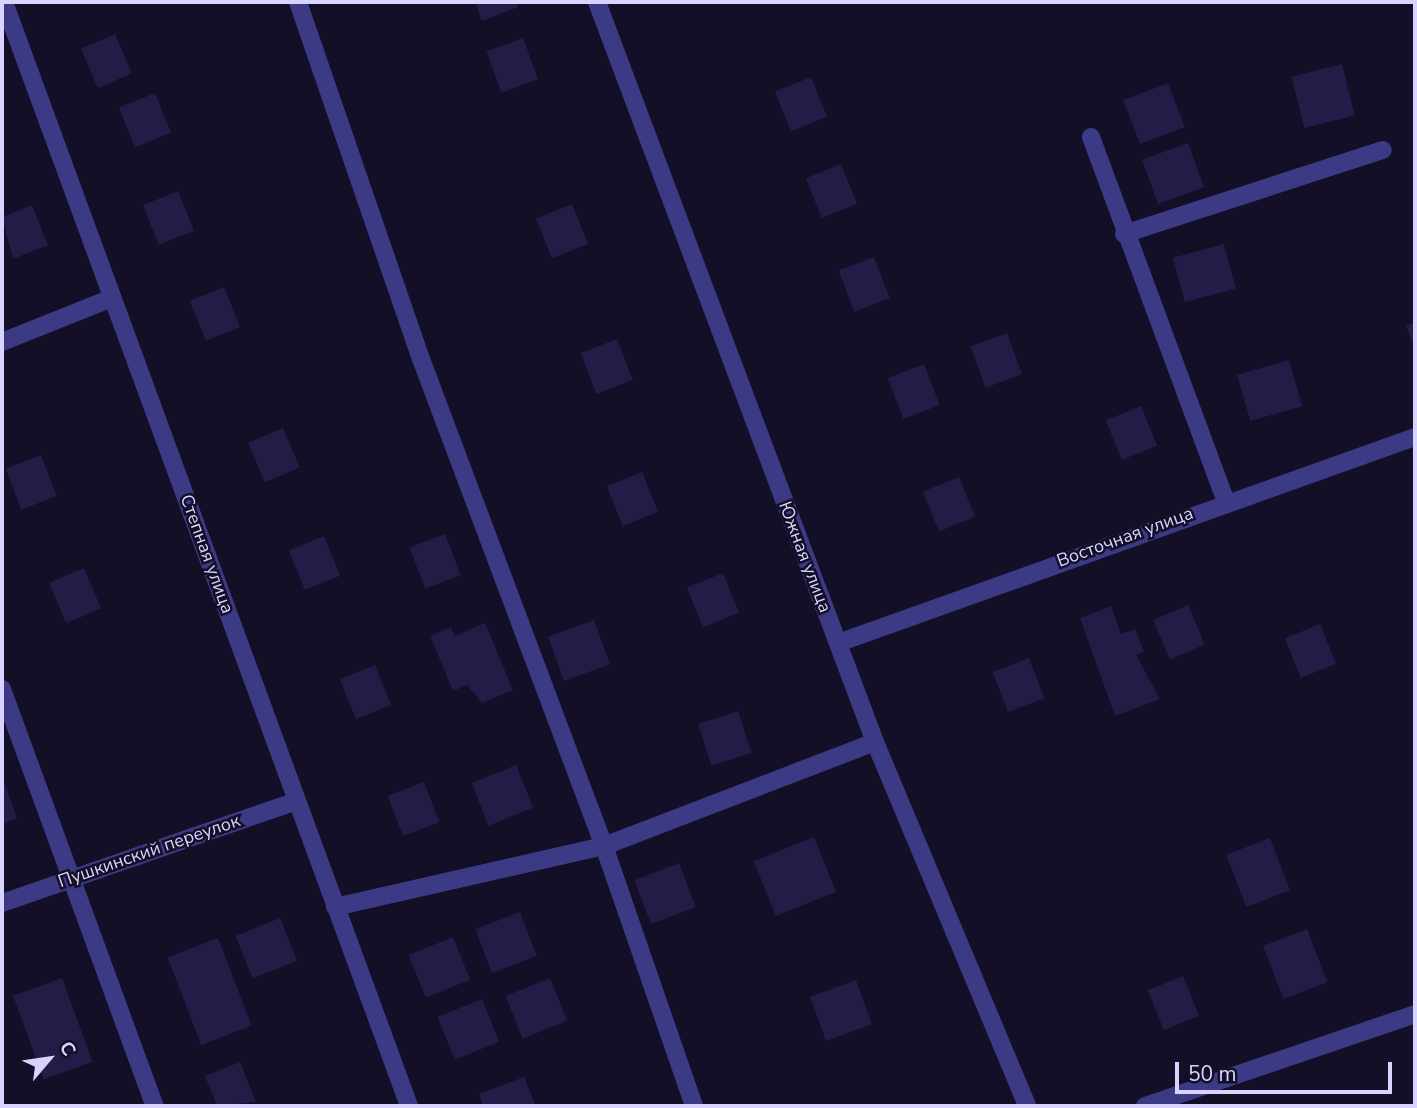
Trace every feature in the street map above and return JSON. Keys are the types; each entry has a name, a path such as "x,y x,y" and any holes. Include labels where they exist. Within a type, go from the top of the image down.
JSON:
{"street":[{"name":"Степная улица","path":"4,2 409,1106"},
{"path":"298,2 421,359 604,846 694,1106"},
{"name":"Южная улица","path":"597,2 875,742 1027,1106"},
{"path":"1091,137 1124,234 1226,500"},
{"path":"1124,234 1383,150"},
{"path":"2,342 112,298"},
{"name":"Восточная улица","path":"838,643 1226,500 1415,437"},
{"path":"2,690 67,878 155,1106"},
{"path":"335,907 604,846 875,742"},
{"name":"Пушкинский переулок","path":"2,903 67,878 298,801"},
{"path":"1145,1106 1415,1014"}],"building":[{"path":"475,2 516,2 518,7 482,21"},
{"path":"115,34 132,74 98,88 81,48"},
{"path":"523,38 538,79 501,93 486,51"},
{"path":"1342,64 1355,115 1304,128 1292,77"},
{"path":"811,77 827,117 791,131 775,92"},
{"path":"1168,83 1185,127 1140,144 1123,100"},
{"path":"155,93 171,133 135,147 119,108"},
{"path":"1188,143 1204,187 1158,204 1142,160"},
{"path":"841,164 857,204 822,218 806,178"},
{"path":"178,191 194,231 159,245 143,205"},
{"path":"572,204 588,244 552,258 536,219"},
{"path":"32,205 48,245 13,259 2,217"},
{"path":"1224,244 1236,288 1185,302 1173,258"},
{"path":"874,257 890,298 854,312 839,271"},
{"path":"224,287 240,327 206,341 190,301"},
{"path":"1415,322 1415,349 1406,326"},
{"path":"1007,333 1022,374 985,388 970,346"},
{"path":"617,339 633,380 596,394 581,353"},
{"path":"1289,360 1302,406 1250,421 1237,375"},
{"path":"924,364 940,405 903,419 888,378"},
{"path":"1141,406 1157,446 1122,460 1106,420"},
{"path":"283,428 300,468 265,482 248,443"},
{"path":"41,455 57,496 21,510 6,469"},
{"path":"642,472 658,512 623,526 607,486"},
{"path":"959,477 975,517 939,531 923,492"},
{"path":"445,534 461,575 425,589 410,548"},
{"path":"324,536 340,576 305,590 289,550"},
{"path":"84,568 101,609 66,623 49,583"},
{"path":"723,573 739,613 703,627 687,588"},
{"path":"1188,605 1205,645 1170,659 1153,620"},
{"path":"1111,606 1121,634 1135,629 1144,652 1136,655 1160,699 1115,716 1080,618"},
{"path":"594,620 610,664 564,681 548,637"},
{"path":"485,623 513,690 482,703 467,685 453,691 430,636 451,627 455,636"},
{"path":"1320,624 1336,664 1301,678 1285,638"},
{"path":"1029,658 1044,698 1008,712 993,672"},
{"path":"375,665 391,705 356,719 340,679"},
{"path":"738,711 752,753 712,766 698,724"},
{"path":"516,765 533,808 489,826 471,783"},
{"path":"2,777 17,818 2,824"},
{"path":"424,782 439,822 403,836 388,796"},
{"path":"814,837 836,892 776,916 754,861"},
{"path":"1270,838 1290,890 1246,907 1226,855"},
{"path":"679,863 696,907 651,924 634,880"},
{"path":"520,912 537,956 492,973 475,929"},
{"path":"280,918 297,961 253,979 235,936"},
{"path":"1307,929 1327,982 1284,999 1263,946"},
{"path":"453,937 470,980 426,998 408,955"},
{"path":"218,938 252,1026 201,1045 168,957"},
{"path":"1183,976 1199,1016 1164,1030 1148,990"},
{"path":"62,978 92,1062 44,1079 13,996"},
{"path":"550,978 567,1021 523,1039 505,996"},
{"path":"856,980 872,1024 826,1041 810,997"},
{"path":"482,999 499,1042 455,1060 437,1017"},
{"path":"240,1062 256,1102 217,1106 205,1076"},
{"path":"524,1077 536,1106 483,1106 479,1094"}]}
